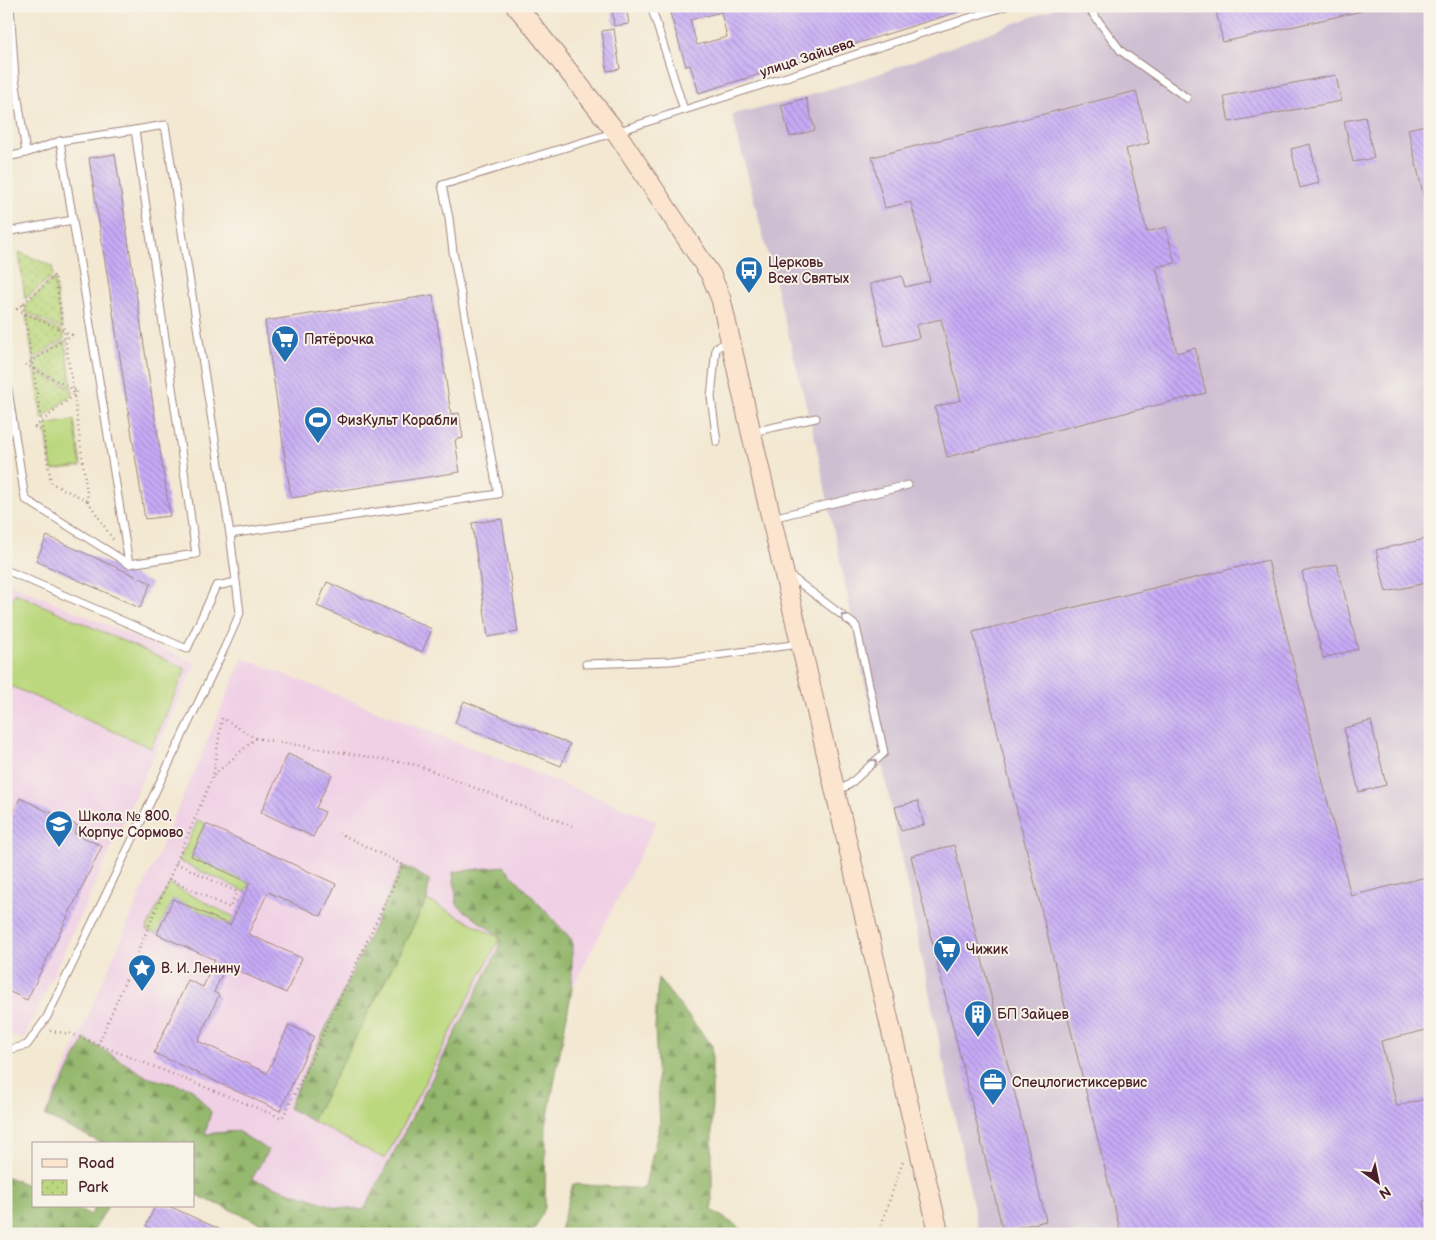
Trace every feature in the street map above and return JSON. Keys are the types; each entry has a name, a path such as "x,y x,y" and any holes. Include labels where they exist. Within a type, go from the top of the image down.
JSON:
{"street":[{"path":"516,6 616,132 711,275 721,299 750,432 939,1234"}],"lane":[{"path":"10,6 15,78 26,154"},
{"path":"651,6 684,110"},
{"name":"улица Зайцева","path":"230,534 498,494 453,252 450,218 442,185 616,132 1006,6"},
{"path":"1087,6 1121,51 1187,98"},
{"path":"6,157 26,154 60,141 165,125 230,534 240,613 47,1017 27,1045 12,1049 6,1047"},
{"path":"6,377 25,499 128,564 196,554 135,130"},
{"path":"60,141 128,564"},
{"path":"6,232 73,220"},
{"path":"717,442 711,397 716,348 730,341"},
{"path":"750,432 816,418"},
{"path":"771,518 908,485"},
{"path":"6,570 187,649 216,586 236,582"},
{"path":"783,570 856,626 884,753 850,784 836,792"},
{"path":"586,664 671,661 801,644"}],"path":[{"path":"44,433 35,427 78,391 26,365 66,339 72,335 64,331 24,313 16,309 55,275 64,331 66,339 73,388"},
{"path":"23,304 52,483 88,501"},
{"path":"74,395 88,501 128,564"},
{"path":"98,1045 213,776 222,718 256,738 418,766 572,826"},
{"path":"213,776 256,738"},
{"path":"38,1029 72,1034 282,1118 403,865 339,833"},
{"path":"169,879 230,908 237,892 176,863"},
{"path":"233,900 241,903"},
{"path":"878,1234 903,1161"}],"shaded area":[{"path":"1061,6 1430,6 1430,1234 979,1234 816,444 732,114 788,102 884,72"},
{"name":"Школа № 800. Корпус Сормово","path":"6,582 196,663 24,1039 6,1033"},
{"path":"243,658 657,821 448,1234 302,1234 195,1145 195,1142 100,1142 44,1117"}],"green space":[{"path":"19,252 52,266 53,275 25,299"},
{"path":"54,278 62,329 26,312 25,305"},
{"path":"26,315 63,332 64,339 33,359"},
{"path":"65,341 72,387 34,368 33,362"},
{"path":"35,371 72,389 73,394 42,419"},
{"path":"74,420 81,466 52,470 45,425"},
{"path":"15,593 186,669 151,748 6,684 6,612"},
{"path":"198,820 206,824 191,856 250,883 246,892 179,861"},
{"path":"403,865 429,880 427,900 312,1121 288,1108"},
{"path":"504,866 572,940 572,989 546,1126 545,1208 532,1234 286,1234 195,1194 195,1142 100,1142 45,1116 85,1039 149,1078 191,1088 211,1112 205,1134 237,1131 268,1150 252,1179 336,1207 364,1210 499,949 500,937 457,905 453,872"},
{"path":"169,884 234,917 230,925 173,899 157,934 146,930"},
{"path":"427,900 500,938 385,1159 312,1121"},
{"path":"658,978 712,1046 712,1210 749,1234 559,1234 573,1184 644,1189 660,1125 655,1028"},
{"path":"6,1176 32,1187 32,1208 77,1208 91,1215 95,1208 107,1208 92,1234 14,1234 6,1230"}],"building":[{"path":"612,6 626,6 629,24 614,26"},
{"path":"668,6 966,6 967,9 699,93 690,65 686,66","holes":["721,12 727,37 697,45 690,20"]},
{"path":"1215,6 1362,6 1362,11 1223,42"},
{"path":"614,29 620,69 607,71 602,31"},
{"path":"1336,75 1341,101 1229,122 1224,96"},
{"path":"1136,91 1149,143 1126,149 1147,232 1166,227 1175,263 1156,267 1177,353 1195,348 1206,393 947,457 935,407 961,400 941,319 916,325 919,338 885,346 870,284 902,276 905,287 930,281 911,202 885,208 872,157"},
{"path":"806,98 815,130 790,137 781,105"},
{"path":"1365,117 1374,158 1353,162 1344,121"},
{"path":"1430,124 1430,202 1425,202 1408,129"},
{"path":"1310,144 1319,183 1300,188 1291,149"},
{"path":"115,154 170,516 145,519 89,158"},
{"path":"433,295 451,414 459,413 463,438 455,440 460,472 291,498 265,321"},
{"path":"502,519 518,632 488,637 472,523"},
{"path":"47,536 151,583 140,608 36,561"},
{"path":"1430,538 1430,582 1386,592 1376,550"},
{"path":"1268,560 1351,896 1430,876 1430,1029 1381,1041 1397,1106 1430,1098 1430,1200 1423,1201 1430,1234 1121,1234 973,632"},
{"path":"1337,564 1358,649 1323,658 1302,572"},
{"path":"327,582 432,629 422,652 317,606"},
{"path":"464,701 570,744 561,766 455,723"},
{"path":"1371,721 1386,785 1359,792 1344,728"},
{"path":"288,754 332,774 316,808 325,812 313,837 261,812"},
{"path":"20,798 78,826 74,833 102,846 27,1000 6,990 6,827"},
{"path":"918,801 924,825 901,831 895,807"},
{"path":"206,824 336,884 321,916 268,892 248,934 302,958 286,993 226,965 214,992 219,995 198,1041 267,1073 289,1025 314,1036 280,1111 154,1053 188,980 203,987 215,960 157,934 173,899 230,925 250,883 191,856"},
{"name":"БП Зайцев","path":"954,845 1046,1221 1003,1231 911,856"},
{"path":"154,1208 173,1208 230,1234 162,1234 146,1226"}],"place":[{"name":"Церковь Всех Святых","path":"749,294"},
{"name":"Пятёрочка","path":"285,363"},
{"name":"ФизКульт Корабли","path":"318,444"},
{"name":"Школа № 800. Корпус Сормово","path":"59,848"},
{"name":"Чижик","path":"947,973"},
{"name":"В. И. Ленину","path":"142,992"},
{"name":"БП Зайцев","path":"978,1038"},
{"name":"Спецлогистиксервис","path":"993,1106"}]}
